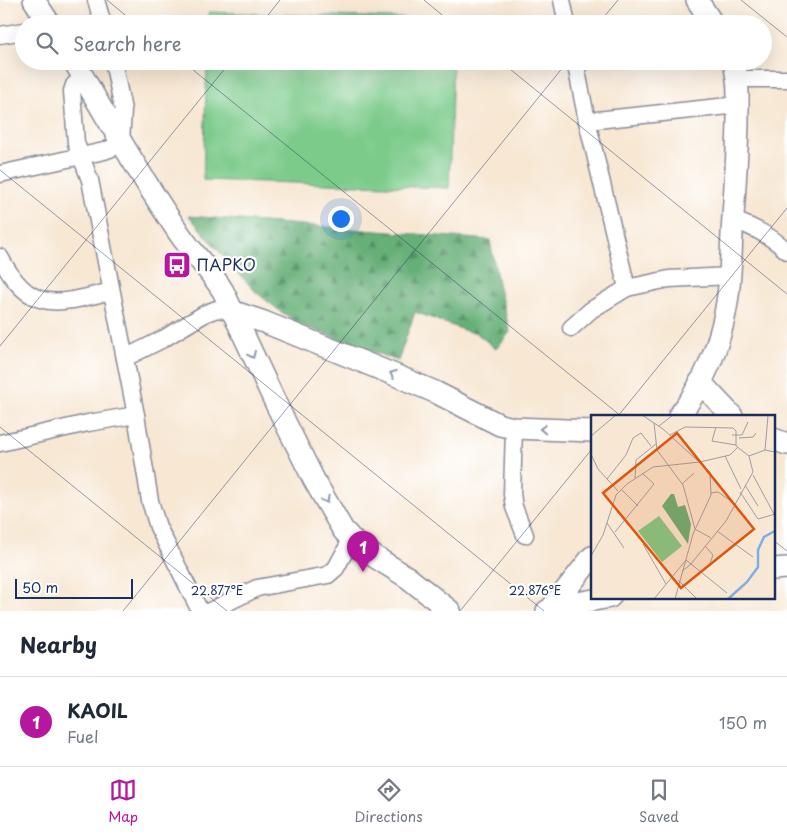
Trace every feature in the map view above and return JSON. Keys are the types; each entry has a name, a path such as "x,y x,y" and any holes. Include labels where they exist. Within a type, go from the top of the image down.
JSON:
{"street":[{"path":"34,0 44,15"},
{"path":"96,0 100,15"},
{"path":"562,0 565,15"},
{"path":"698,0 707,15"},
{"path":"0,34 15,32"},
{"path":"78,70 72,91 76,143 90,180 136,415 146,483 154,516 171,555 200,611"},
{"path":"79,70 182,238 218,283 304,459 339,524 351,540 369,554 407,577 450,611"},
{"path":"115,70 124,110 122,142"},
{"path":"576,70 627,288"},
{"path":"681,415 700,382 720,337 725,316 731,276 737,157 738,105 735,70 787,79"},
{"path":"587,121 738,105"},
{"path":"0,174 112,148 122,142"},
{"path":"733,220 763,232 773,238 787,251"},
{"path":"0,256 9,273 22,288 37,299 55,302 111,291"},
{"path":"570,328 591,310 627,288 669,279 731,276"},
{"path":"125,358 163,339 206,313 217,309 231,311 264,322 395,375 435,392 500,425 514,428 591,431"},
{"path":"700,382 731,415"},
{"path":"0,443 136,415"},
{"path":"514,428 512,494 514,507 524,535"},
{"path":"774,439 787,444"},
{"path":"210,611 257,588 328,575 336,568 351,540"},
{"path":"549,611 591,558"},
{"path":"774,569 787,568"},
{"path":"549,611 604,598"}],"green space":[{"path":"209,12 301,15 209,15"},
{"path":"207,70 453,70 449,188 203,180"},
{"path":"189,216 490,240 498,284 510,332 496,349 475,332 469,332 415,312 398,361 301,325 280,311 257,293"}],"place":[{"name":"ΠΑΡΚΟ","path":"177,265"},
{"name":"KAOIL","path":"363,572"}]}
